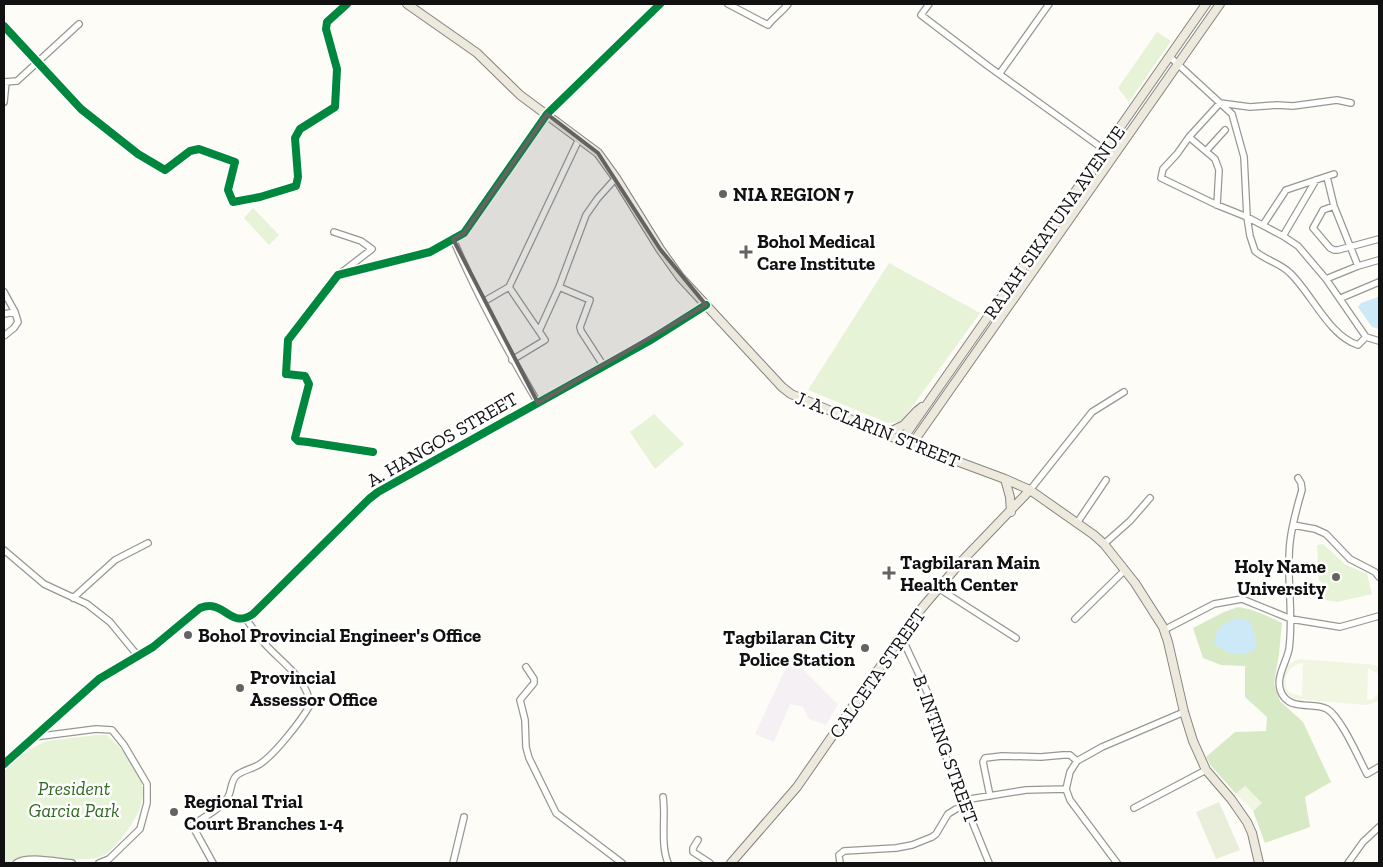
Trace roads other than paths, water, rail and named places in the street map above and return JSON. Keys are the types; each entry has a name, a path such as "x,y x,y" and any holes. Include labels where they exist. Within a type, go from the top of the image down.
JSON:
{"main road":[{"name":"J. A. CLARIN STREET","path":"407,4 477,53 520,95 598,153 680,277 754,359 786,390 885,434 982,472 1005,478 1030,490 1094,534 1104,544 1148,602 1164,630 1193,741 1206,770 1231,799 1247,822 1252,833 1259,863"},
{"name":"RAJAH SIKATUNA AVENUE","path":"902,440 1206,4"},
{"path":"912,444 1220,4"},
{"path":"1113,137 1122,144"},
{"path":"985,321 994,326"},
{"path":"885,434 904,425 916,411 926,406"},
{"path":"1005,478 1010,497 1011,512"},
{"name":"CALCETA STREET","path":"731,863 797,787 901,636 938,588 1030,490"}],"street":[{"path":"4,26 81,108 138,154 165,170 190,151 199,149 235,162 228,190 233,202 260,197 296,186 298,177 295,138 300,130 334,107 337,69 326,29 327,22 347,4"},
{"path":"338,275 430,252 464,232 546,114 660,4"},
{"path":"728,4 768,25 788,4"},
{"path":"929,4 922,15 1113,156"},
{"path":"1000,73 1048,4"},
{"path":"4,102 5,82 18,81 79,24"},
{"path":"1170,57 1232,114 1244,157 1247,217 1250,236 1255,250 1280,264 1289,272 1302,286 1335,331 1358,345 1366,337"},
{"path":"1220,104 1250,107 1293,106 1337,100 1351,103"},
{"path":"1220,104 1189,137 1163,169 1161,178 1247,217 1298,246 1341,298 1366,337 1379,341"},
{"path":"1206,151 1225,130"},
{"path":"1189,137 1215,159 1219,170 1217,205"},
{"path":"483,302 509,287 579,139"},
{"path":"1263,225 1286,190 1334,174"},
{"path":"1327,177 1334,206 1358,266"},
{"path":"539,331 559,287 586,215 616,178"},
{"path":"1283,236 1316,180"},
{"path":"1334,206 1323,210 1313,228 1330,248 1334,250 1379,239"},
{"path":"334,232 361,240 372,249 338,275 288,340 286,374 305,376 309,384 295,438 298,441 374,452"},
{"path":"453,239 512,360 538,403"},
{"path":"1326,279 1379,260"},
{"path":"1341,298 1379,282"},
{"path":"509,287 545,340 512,360"},
{"path":"559,287 590,300 580,327 603,365"},
{"path":"4,292 15,312 18,322 4,336"},
{"name":"A. HANGOS STREET","path":"246,619 369,499 411,472 538,403 649,340 706,305"},
{"path":"4,314 15,312"},
{"path":"1030,490 1092,412 1124,392"},
{"path":"1298,478 1302,490 1290,543 1291,619 1287,656 1280,679 1280,690 1285,698 1293,703 1318,706 1330,710 1367,774 1379,767"},
{"path":"1077,523 1106,480"},
{"path":"1104,544 1130,521 1150,498"},
{"path":"1293,525 1315,529 1326,534 1350,559 1375,572 1379,578"},
{"path":"73,598 115,560 148,543"},
{"path":"4,550 44,584 86,604 110,622 138,656"},
{"path":"1075,619 1125,570"},
{"path":"938,588 1016,638"},
{"path":"1164,630 1214,604 1242,599 1291,619 1340,626 1379,616"},
{"path":"4,764 99,679 159,642 190,616 208,605 217,607 234,618 246,619 266,644 294,673 307,691 310,705 294,728 267,758 236,776 230,786 230,794 224,803 192,825 213,863"},
{"name":"B. INTING STREET","path":"901,636 929,696 947,760 989,863"},
{"path":"526,667 534,683 520,700 525,720 526,747 534,770 556,813 622,863"},
{"path":"1116,863 1070,800 1066,789 1070,772 1077,761 1088,753 1184,712"},
{"path":"32,738 96,729 112,730 124,745 147,784 147,803 140,829 109,859 99,863"},
{"path":"990,796 983,762 985,758 1070,755 1077,761"},
{"path":"1134,808 1206,770"},
{"path":"840,863 839,855 844,851 912,846 932,837 936,834 948,814 965,803 990,796 1026,790 1066,789"},
{"path":"663,796 665,809 664,844 668,863"},
{"path":"452,863 464,817"},
{"path":"1348,863 1363,842 1379,827"},
{"path":"698,840 693,848 693,852 710,863"},
{"path":"16,863 35,859 72,863"}],"water":[{"path":"1378,297 1379,329 1372,327 1358,307 1361,303"},
{"path":"1236,618 1248,620 1257,641 1255,649 1244,654 1233,654 1223,650 1214,642 1218,630 1224,624"}],"place":[{"name":"NIA REGION 7","path":"723,194"},
{"name":"Bohol Medical Care Institute","path":"746,252"},
{"name":"Tagbilaran Main Health Center","path":"889,573"},
{"name":"Holy Name University","path":"1336,577"},
{"name":"Bohol Provincial Engineer's Office","path":"188,635"},
{"name":"Tagbilaran City Police Station","path":"865,648"},
{"name":"Provincial Assessor Office","path":"240,688"},
{"name":"Regional Trial Court Branches 1-4","path":"174,812"}],"park label":[{"name":"President Garcia Park","path":"74,799"}]}
